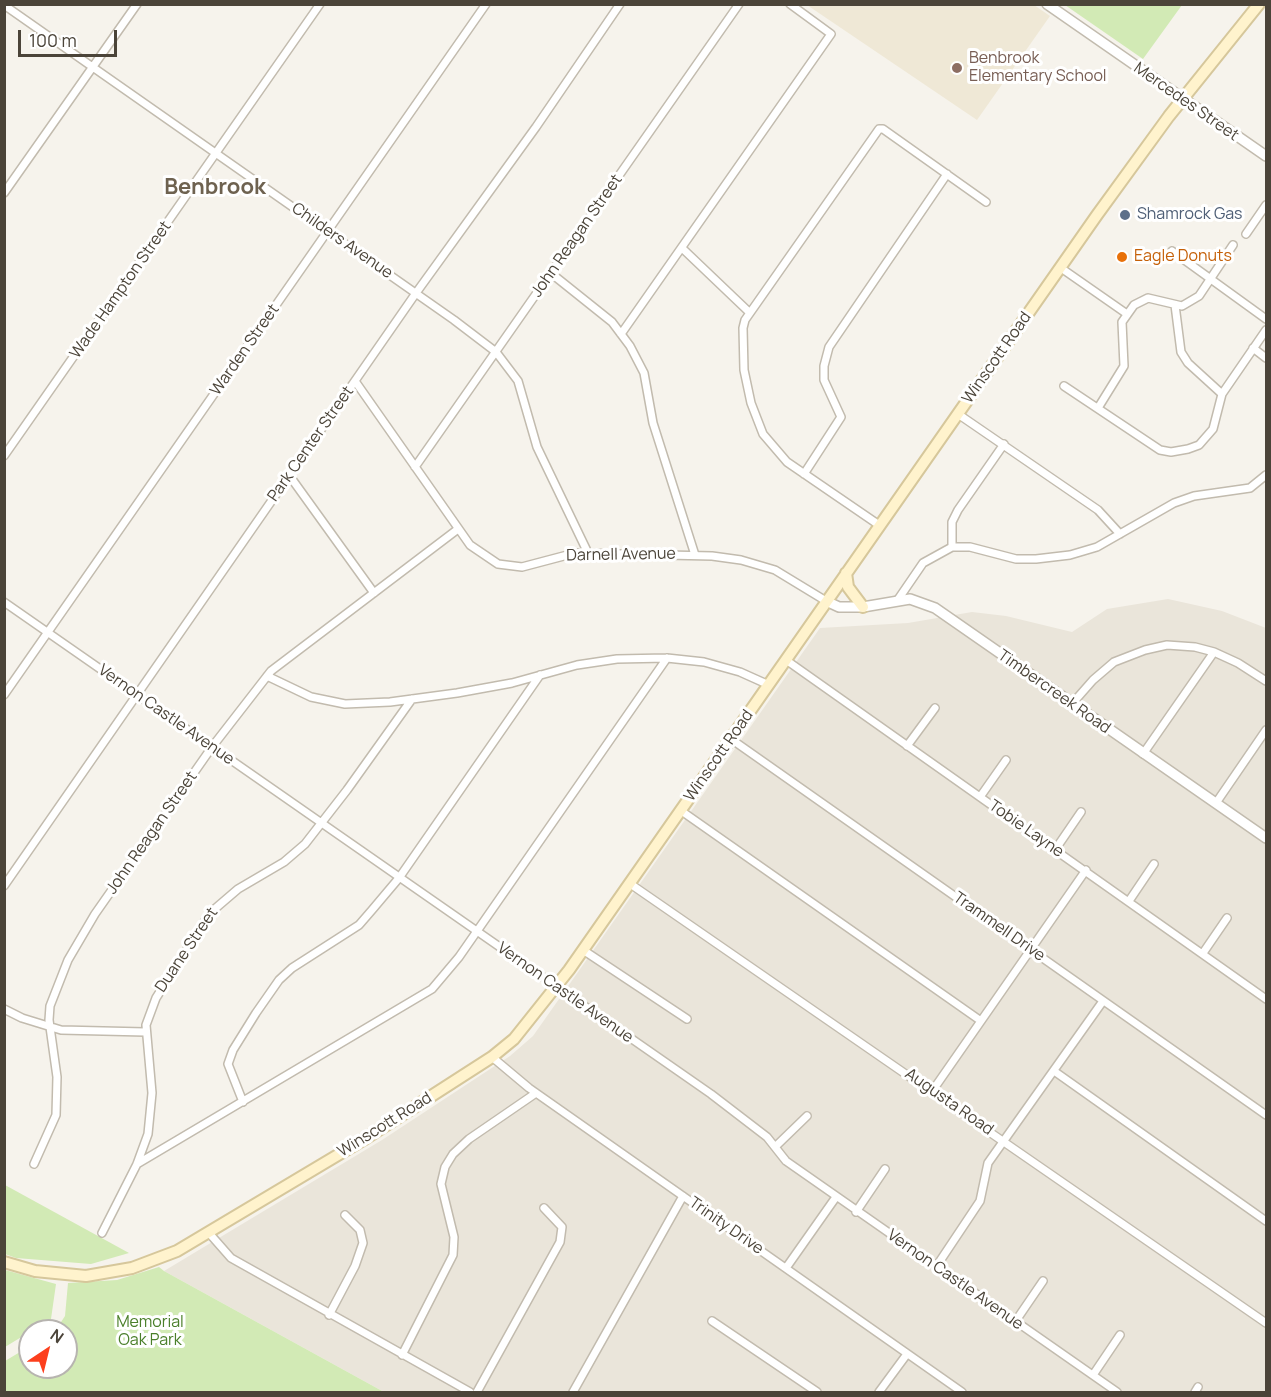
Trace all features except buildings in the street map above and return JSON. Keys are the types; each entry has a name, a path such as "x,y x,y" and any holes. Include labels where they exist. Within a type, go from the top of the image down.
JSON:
{"main road":[{"name":"Winscott Road","path":"4,1262 35,1271 86,1276 132,1268 160,1259 187,1247 492,1058 514,1039 583,950 1061,268 1182,100 1259,4"},
{"path":"846,573 848,587 863,607"}],"street":[{"path":"4,193 137,4"},
{"name":"Wade Hampton Street","path":"4,456 320,4"},
{"name":"Warden Street","path":"4,695 486,4"},
{"name":"Park Center Street","path":"4,886 620,4"},
{"name":"John Reagan Street","path":"415,467 739,4"},
{"path":"621,334 683,249 831,34 790,4"},
{"name":"Mercedes Street","path":"1047,4 1182,100 1266,156"},
{"name":"Childers Avenue","path":"4,5 416,293 496,352 518,381 537,447 588,553"},
{"path":"879,525 804,474 772,446 758,424 742,351 742,328 749,312 879,129 883,129 986,202"},
{"path":"804,474 841,417 824,380 824,366 829,347 947,174"},
{"path":"1246,234 1266,205"},
{"path":"1098,408 1124,366 1120,336 1122,322 1134,305 1148,298 1182,306 1199,296 1233,245"},
{"path":"683,249 749,312"},
{"path":"1172,251 1266,319"},
{"path":"1061,268 1128,314"},
{"path":"552,274 599,309 621,334 644,373 653,423 695,555"},
{"path":"1175,305 1181,352 1188,363 1222,394"},
{"path":"1064,386 1160,450 1171,452 1194,447 1204,441 1213,429 1222,394 1266,330"},
{"path":"1253,348 1266,358"},
{"name":"Darnell Avenue","path":"355,381 458,529 482,555 510,567 522,567 553,557 588,553 695,555 759,564 775,570 826,601"},
{"path":"958,414 1098,510 1120,534"},
{"path":"952,547 952,522 958,510 1004,444"},
{"path":"289,475 374,593"},
{"path":"897,601 923,563 952,547 970,546 1016,559 1070,555 1097,547 1174,503 1194,496 1250,488 1266,475"},
{"name":"John Reagan Street","path":"34,1164 56,1115 57,1077 50,1027 50,1006 54,992 84,932 212,747 267,676 285,658 458,529"},
{"name":"Timbercreek Road","path":"826,601 839,607 863,607 910,600 935,608 1071,705 1266,838"},
{"name":"Vernon Castle Avenue","path":"4,602 747,1120 786,1161 1117,1392"},
{"path":"1071,705 1099,675 1124,657 1167,645 1196,647 1214,652 1238,663 1266,681"},
{"path":"1143,754 1214,652"},
{"path":"267,676 302,694 333,702 363,704 468,691 577,665 617,659 667,658 723,666 769,685"},
{"path":"137,1164 420,998 447,972 667,658"},
{"name":"Tobie Layne","path":"786,660 1266,999"},
{"path":"243,1102 228,1064 233,1050 256,1013 279,980 292,968 359,925 399,878 540,675"},
{"name":"Duane Street","path":"102,1233 137,1164 148,1134 152,1092 145,1032 156,998 210,913 238,889 284,862 305,844 322,824 412,699"},
{"path":"907,746 935,708"},
{"path":"1216,804 1266,730"},
{"name":"Trammell Drive","path":"730,739 1266,1115"},
{"path":"980,797 1006,760"},
{"path":"680,810 981,1021"},
{"path":"1055,850 1081,812"},
{"path":"1129,901 1154,864"},
{"path":"933,1090 1086,870"},
{"name":"Augusta Road","path":"629,883 933,1090 1266,1323"},
{"path":"1203,953 1227,918"},
{"path":"583,950 687,1019"},
{"path":"936,1267 980,1202 988,1163 1103,1001"},
{"path":"4,1009 50,1027 72,1031 145,1032"},
{"name":"Trinity Drive","path":"492,1058 536,1093 962,1392"},
{"path":"1054,1071 1266,1221"},
{"path":"402,1355 453,1255 454,1237 441,1184 445,1167 469,1138 536,1093"},
{"path":"775,1147 807,1116"},
{"path":"856,1212 885,1169"},
{"path":"573,1392 683,1196"},
{"path":"786,1268 836,1197"},
{"path":"477,1392 560,1242 562,1227 544,1208"},
{"path":"329,1315 355,1266 363,1243 360,1230 345,1215"},
{"path":"208,1233 231,1258 470,1392"},
{"path":"1015,1322 1043,1281"},
{"path":"712,1321 817,1392"},
{"path":"1093,1375 1120,1335"},
{"path":"879,1392 907,1354"}],"shaded area":[{"name":"Benbrook Elementary School","path":"807,5 1034,5 1050,16 977,120"},
{"path":"1168,599 1222,611 1266,628 1266,1392 384,1392 164,1271 382,1140 510,1056 533,1036 820,628 908,623 972,612 1006,616 1072,632 1107,609"}],"green space":[{"path":"1065,5 1182,5 1143,59"},
{"path":"5,1185 129,1253 91,1264 16,1258 5,1254"},
{"name":"Memorial Oak Park","path":"159,1267 384,1392 5,1392 5,1361 18,1353 18,1379 78,1379 78,1319 63,1319 68,1283 117,1280"},
{"path":"5,1270 56,1284 51,1319 18,1319 18,1339 5,1347"}],"place":[{"name":"Benbrook Elementary School","path":"957,68"},
{"name":"Shamrock Gas","path":"1125,215"},
{"name":"Eagle Donuts","path":"1122,257"}],"district":[{"name":"Benbrook","path":"215,188"}]}
